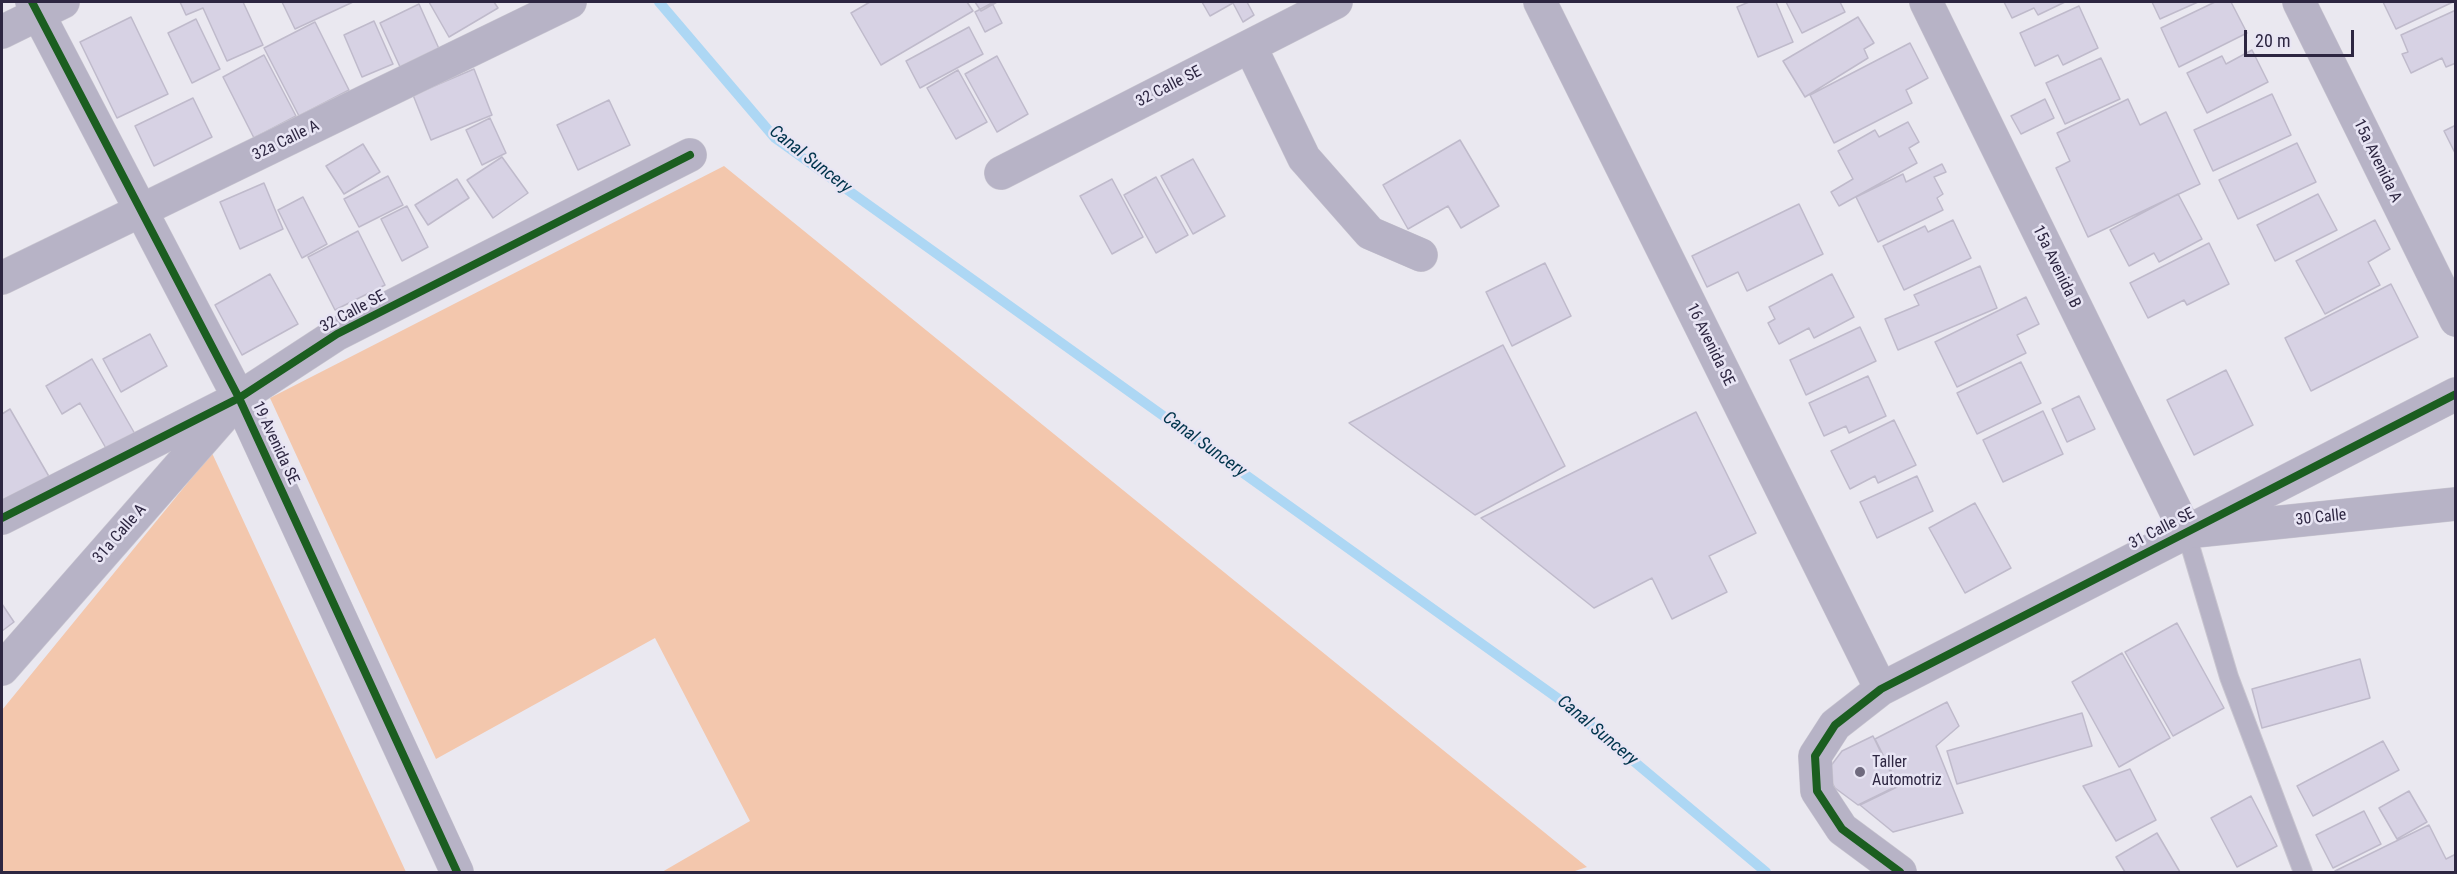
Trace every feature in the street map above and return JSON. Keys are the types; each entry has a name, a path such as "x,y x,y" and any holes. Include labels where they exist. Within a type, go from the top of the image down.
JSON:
{"street":[{"name":"32a Calle A","path":"2,278 570,2"},
{"name":"32 Calle SE","path":"1001,173 1336,2"},
{"name":"16 Avenida SE","path":"1540,2 1881,689"},
{"name":"15a Avenida B","path":"1926,2 2186,532"},
{"name":"15a Avenida A","path":"2299,2 2456,320"},
{"name":"19 Avenida SE","path":"44,6 141,212 239,398 458,873"},
{"path":"2,32 44,6"},
{"path":"1250,46 1304,158 1370,233 1421,255"},
{"name":"32 Calle SE","path":"2,518 239,398 337,334 690,155"},
{"name":"31 Calle SE","path":"1900,873 1842,829 1817,791 1815,756 1835,725 1881,689 2456,394"},
{"name":"31a Calle A","path":"2,669 239,398"},
{"name":"30 Calle","path":"2186,532 2456,504"}],"lane":[{"path":"2186,532 2229,677 2303,873"}],"shaded area":[{"path":"724,166 1587,867 1572,872 662,872 750,821 655,638 436,759 270,398"},
{"path":"212,453 406,872 2,872 2,710"}],"building":[{"path":"180,2 243,2 263,45 227,61 203,8 186,15"},
{"path":"282,2 353,2 295,29"},
{"path":"429,2 494,2 498,8 449,37"},
{"path":"870,2 967,2 973,11 881,65 851,13"},
{"path":"975,2 997,2 981,11"},
{"path":"1202,2 1247,2 1254,15 1243,22 1233,3 1210,16"},
{"path":"1749,2 1776,2 1793,42 1758,57 1737,7"},
{"path":"1786,2 1840,2 1845,12 1802,33"},
{"path":"2004,2 2065,2 2038,15 2034,8 2012,18"},
{"path":"2152,2 2198,2 2160,19"},
{"path":"2215,2 2231,2 2247,33 2179,67 2161,28"},
{"path":"2383,2 2453,2 2396,29"},
{"path":"992,3 1002,23 985,32 975,12"},
{"path":"419,4 440,51 401,69 380,23"},
{"path":"2079,6 2098,48 2063,65 2058,55 2035,66 2020,33"},
{"path":"2456,10 2456,63 2446,67 2442,58 2411,73 2402,54 2408,52 2401,35"},
{"path":"131,17 168,94 117,118 80,42"},
{"path":"1858,17 1874,43 1864,49 1868,58 1805,97 1783,61"},
{"path":"196,19 220,69 192,83 168,33"},
{"path":"374,21 393,64 362,77 344,35"},
{"path":"315,22 349,90 299,116 264,48"},
{"path":"969,27 983,54 920,88 906,61"},
{"path":"1910,43 1928,78 1906,90 1912,103 1834,143 1810,95"},
{"path":"2252,50 2268,82 2207,113 2187,73 2222,56 2226,64"},
{"path":"264,55 296,116 254,138 223,77"},
{"path":"997,56 1028,114 997,132 965,74"},
{"path":"2101,58 2120,99 2065,124 2046,83"},
{"path":"474,69 492,115 431,140 413,95"},
{"path":"958,70 987,122 956,139 927,88"},
{"path":"2272,94 2291,135 2213,171 2194,130"},
{"path":"193,98 212,137 154,166 135,126"},
{"path":"2045,99 2054,118 2021,134 2011,116"},
{"path":"2128,99 2140,125 2166,112 2200,184 2088,237 2056,168 2070,161 2057,133"},
{"path":"609,100 630,145 578,170 557,125"},
{"path":"490,118 506,153 482,165 466,130"},
{"path":"1908,122 1919,142 1909,148 1917,163 1839,206 1831,192 1853,179 1838,151 1875,130 1879,137"},
{"path":"2456,125 2456,155 2444,131"},
{"path":"1460,140 1499,206 1461,228 1448,206 1408,229 1383,185"},
{"path":"2297,143 2316,182 2238,219 2219,180"},
{"path":"363,144 380,172 344,194 326,166"},
{"path":"502,157 528,193 493,218 467,180"},
{"path":"1193,159 1225,216 1193,234 1161,176"},
{"path":"1942,164 1946,172 1934,177 1943,194 1937,198 1943,210 1878,242 1856,197 1903,174 1906,182"},
{"path":"388,176 403,205 359,227 344,199"},
{"path":"1156,177 1188,235 1156,253 1124,195"},
{"path":"457,179 469,198 428,225 415,205"},
{"path":"1112,179 1143,237 1112,254 1080,196"},
{"path":"264,183 283,229 240,249 220,202"},
{"path":"2178,194 2202,239 2159,262 2154,253 2129,266 2110,230"},
{"path":"2318,194 2337,230 2275,261 2257,225"},
{"path":"303,197 327,244 302,258 278,210"},
{"path":"1799,204 1823,254 1747,291 1738,272 1707,287 1692,256"},
{"path":"407,206 428,247 402,261 381,219"},
{"path":"1953,220 1971,258 1904,290 1883,246 1925,226 1928,232"},
{"path":"2375,220 2390,249 2368,262 2380,285 2325,314 2296,261"},
{"path":"358,231 385,285 335,310 308,257"},
{"path":"2209,243 2229,284 2187,305 2184,300 2148,318 2130,283"},
{"path":"1545,263 1571,316 1512,346 1486,292"},
{"path":"1980,266 1997,308 1898,350 1885,319 1919,305 1914,295"},
{"path":"270,274 298,324 242,355 215,305"},
{"path":"1832,274 1854,317 1814,338 1809,328 1779,344 1768,323 1775,319 1769,307"},
{"path":"2391,284 2418,337 2311,391 2285,338"},
{"path":"2026,297 2039,324 2017,335 2026,353 1957,387 1935,342"},
{"path":"1860,327 1876,361 1806,395 1790,360"},
{"path":"150,334 167,366 121,392 103,359"},
{"path":"1503,345 1565,466 1475,515 1349,423"},
{"path":"92,359 135,434 107,450 80,403 62,414 46,386"},
{"path":"2021,362 2041,403 1977,434 1957,393"},
{"path":"2226,370 2253,425 2194,455 2167,400"},
{"path":"1868,376 1886,416 1849,433 1846,426 1824,436 1809,403"},
{"path":"2079,396 2095,429 2067,442 2052,409"},
{"path":"10,409 51,480 2,501 2,414"},
{"path":"2043,411 2063,454 2003,482 1983,440"},
{"path":"1696,412 1756,533 1709,556 1727,592 1672,619 1652,578 1594,608 1481,518"},
{"path":"1894,420 1916,465 1878,483 1875,476 1850,489 1831,451"},
{"path":"1917,476 1933,511 1877,538 1860,502"},
{"path":"1975,503 2011,568 1965,593 1929,528"},
{"path":"2,604 14,622 2,631"},
{"path":"2177,623 2224,708 2173,736 2125,652"},
{"path":"2122,653 2170,738 2119,767 2072,682"},
{"path":"2360,659 2370,698 2262,728 2252,689"},
{"path":"1947,702 1959,726 1936,746 1963,813 1893,832 1860,805 1899,786 1875,739"},
{"path":"2082,713 2092,746 1957,784 1947,751"},
{"name":"Taller Automotriz","path":"1873,736 1897,786 1858,805 1835,788 1829,777 1830,767 1842,751"},
{"path":"2383,741 2399,770 2313,816 2297,786"},
{"path":"2130,769 2156,820 2116,841 2083,786"},
{"path":"2409,791 2427,822 2397,839 2379,808"},
{"path":"2251,796 2277,846 2237,867 2211,818"},
{"path":"2364,811 2381,844 2333,868 2316,835"},
{"path":"2429,825 2446,859 2456,854 2456,872 2335,871"},
{"path":"2157,833 2180,872 2125,872 2116,857"}],"waterway":[{"name":"Canal Suncery","path":"659,2 775,138 1563,702 1766,872"}],"cycle path":[{"path":"32,2 239,398 457,872"},
{"path":"2,518 239,398 337,334 690,155"},
{"path":"1900,872 1842,829 1817,791 1815,756 1835,725 1881,689 2456,394"}],"place":[{"name":"Taller Automotriz","path":"1860,772"}]}
